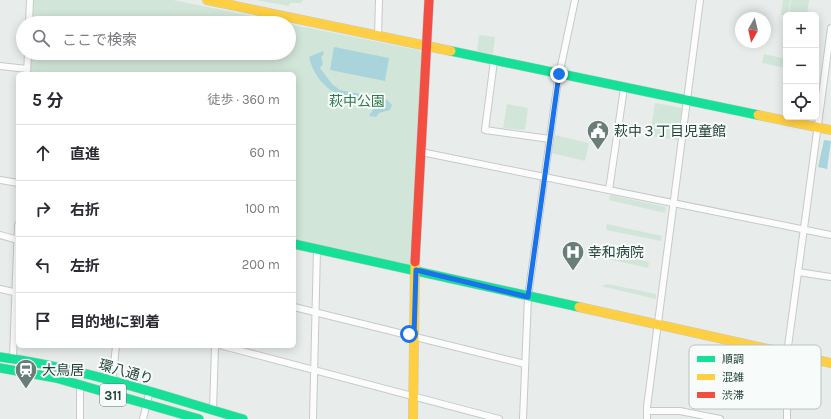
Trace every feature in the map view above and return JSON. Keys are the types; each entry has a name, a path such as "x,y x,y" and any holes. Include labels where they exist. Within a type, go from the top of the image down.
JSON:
{"street":[{"path":"29,16 30,0"},
{"path":"207,0 283,16"},
{"path":"378,36 379,0"},
{"path":"413,419 416,270 429,0"},
{"path":"523,419 528,297 559,74 575,0"},
{"path":"647,419 647,407 700,0"},
{"path":"296,19 831,130"},
{"path":"788,345 816,127 831,28"},
{"path":"0,66 27,72 28,60"},
{"path":"494,61 485,130 550,139"},
{"path":"609,190 624,88"},
{"path":"421,152 831,235"},
{"path":"0,180 16,183"},
{"path":"0,235 16,239"},
{"path":"296,244 747,345"},
{"path":"313,419 314,311 317,249"},
{"path":"798,272 831,277"},
{"path":"0,289 16,293"},
{"path":"296,306 526,364"},
{"path":"13,358 16,309"},
{"path":"112,383 116,348"},
{"path":"213,411 215,348"},
{"path":"231,348 413,395 499,419"},
{"name":"環八通り","path":"0,357 48,364 149,394 243,419"},
{"path":"821,362 831,364"},
{"name":"環八通り","path":"0,368 80,385 199,419"},
{"path":"80,385 80,419"},
{"path":"143,419 149,394"},
{"path":"648,411 680,411 720,419"}],"green space":[{"path":"34,0 173,0 252,16 33,16"},
{"path":"256,0 303,0 301,3 290,3 289,6"},
{"path":"783,0 790,0 788,12 783,12 783,15 781,15"},
{"path":"791,0 809,0 807,12 789,12"},
{"name":"萩中公園","path":"296,25 418,50 422,54 410,265 296,240 296,72 30,72 31,60 296,60"},
{"path":"479,35 495,37 493,54 479,52 477,50"},
{"path":"764,54 783,58 783,67 762,63"},
{"path":"655,103 682,108 677,140 650,136"},
{"path":"507,104 528,108 525,130 503,128"},
{"path":"555,135 589,143 585,161 551,153"},
{"path":"610,195 666,207 665,213 609,200"},
{"path":"607,224 662,236 661,241 606,230"},
{"path":"604,252 649,262 648,268 603,258"},
{"path":"608,284 656,294 656,299 601,286"}],"water":[{"path":"334,47 389,58 385,81 330,70"},
{"path":"323,51 324,54 321,57 323,64 320,68 332,84 340,90 361,94 359,102 334,92 321,82 316,75 309,57"},
{"path":"374,92 385,98 392,105 390,110 379,113 376,117 369,116 374,108 373,102 365,102"},
{"path":"824,140 831,141 827,169 818,167"}],"traffic: fast":[{"path":"451,51 758,115"},
{"path":"296,244 579,307"},
{"path":"0,357 92,375 243,419"},
{"path":"0,368 56,378 199,419"}],"traffic: slow":[{"path":"207,0 284,16"},
{"path":"296,19 451,51"},
{"path":"758,115 831,130"},
{"path":"413,419 415,262"},
{"path":"579,307 750,345"},
{"path":"821,361 831,363"}],"traffic: jam":[{"path":"415,262 429,0"}],"place":[{"name":"萩中３丁目児童館","path":"598,150"},
{"name":"幸和病院","path":"573,272"},
{"name":"大鳥居","path":"26,390"}],"route":[{"path":"409,334 414,336 416,270 528,297 559,74"}]}
